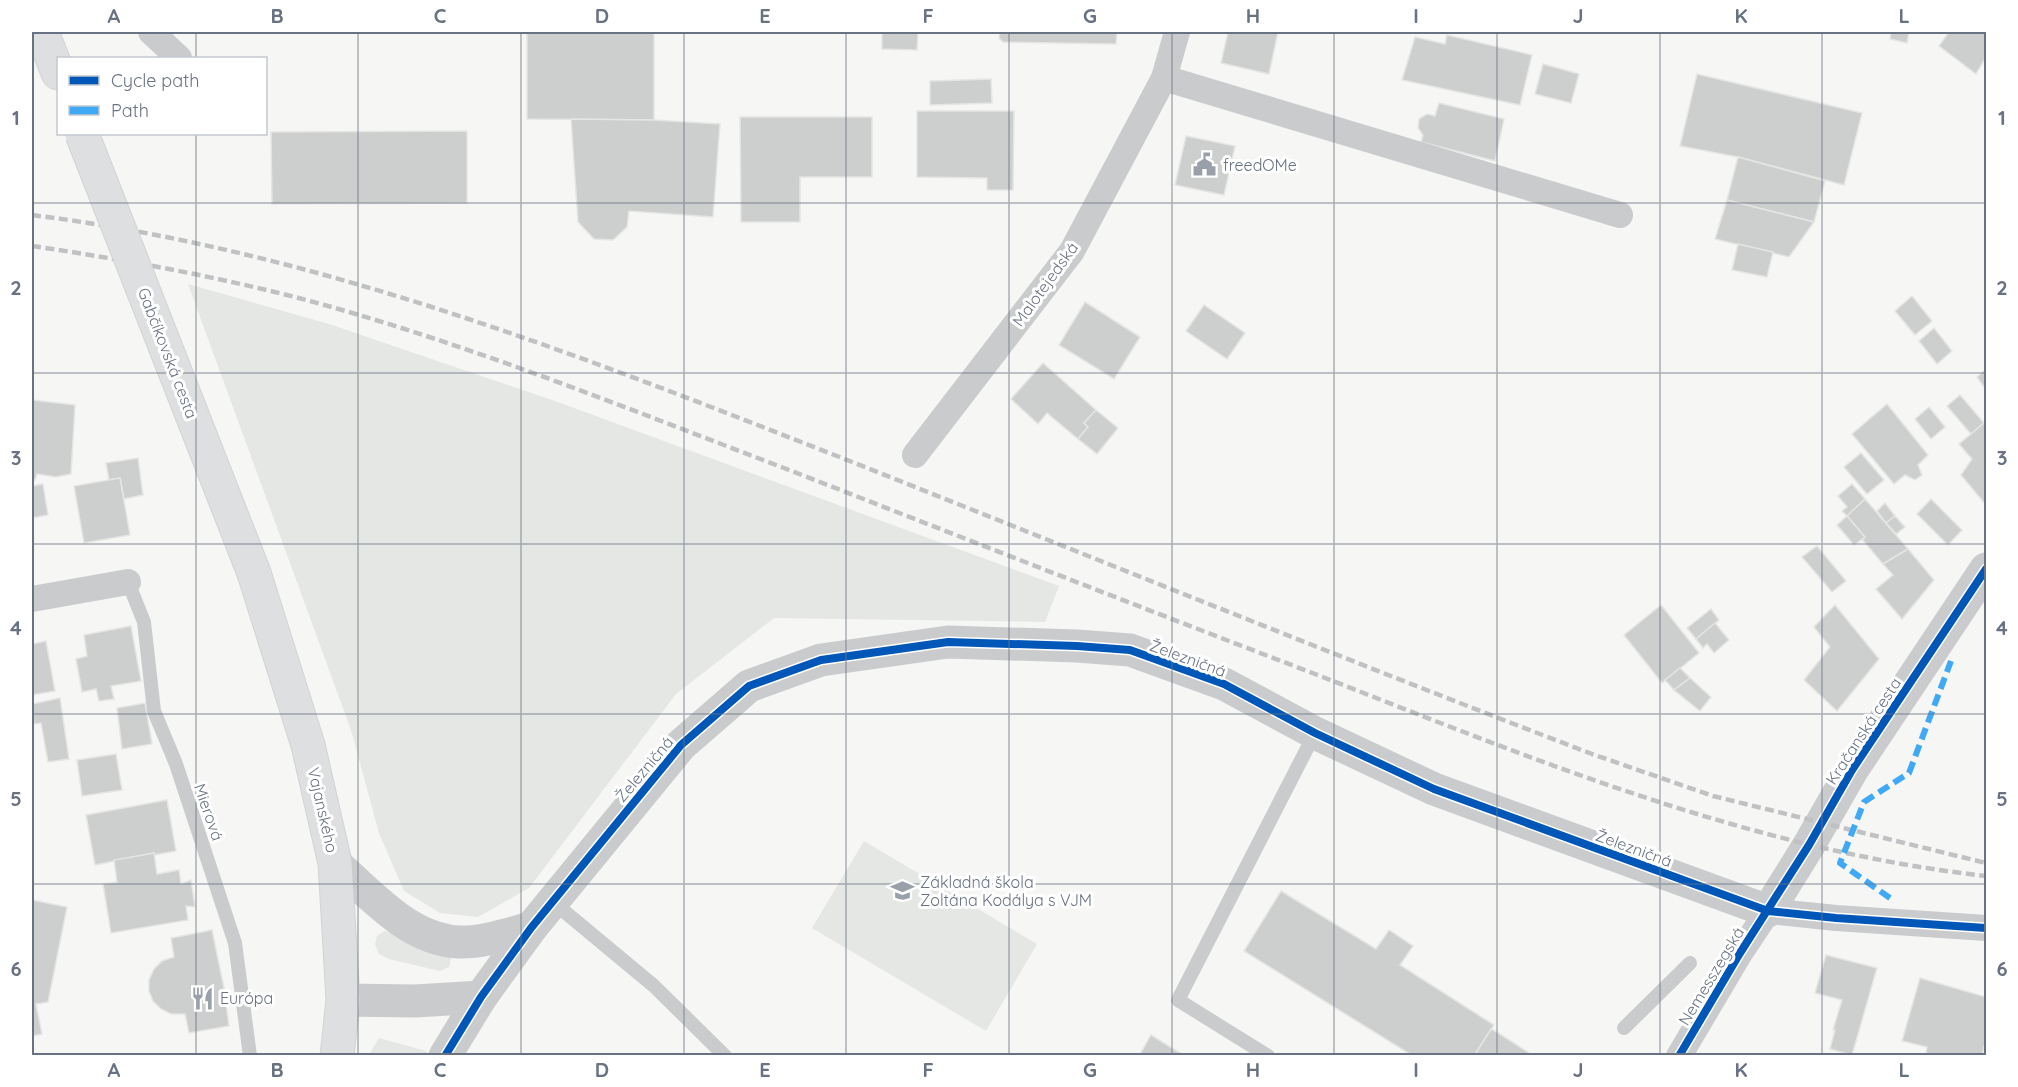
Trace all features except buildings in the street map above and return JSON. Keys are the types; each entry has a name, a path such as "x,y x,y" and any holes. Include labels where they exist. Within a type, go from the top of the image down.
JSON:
{"main road":[{"path":"42,32 57,70"},
{"name":"Gabčíkovská cesta","path":"82,135 254,573"},
{"name":"Vajanského","path":"254,573 308,745 335,863 343,1000 337,1056"}],"street":[{"path":"151,32 177,57"},
{"name":"Malotejedská","path":"915,454 1072,250 1164,78 1177,32"},
{"path":"1164,78 1620,215"},
{"name":"Kračanská cesta","path":"1768,910 1852,770 1986,569"},
{"path":"32,599 128,582"},
{"name":"Železničná","path":"446,1056 481,997 531,928 681,745 749,686 821,660 948,642 1130,650 1224,684 1316,733 1434,789 1768,910 1836,918 1986,928"},
{"path":"335,863 395,917 428,936 458,942 488,939 531,928"},
{"name":"Nemesszegská","path":"1679,1056 1734,962 1768,910"},
{"path":"343,1000 415,1001 481,997"}],"lane":[{"name":"Mierová","path":"128,582 144,622 154,711 176,764 235,943 250,1056"},
{"path":"1268,1056 1178,1000 1316,733"},
{"path":"554,902 654,986 725,1056"},
{"path":"1624,1028 1690,963"}],"shaded area":[{"path":"188,284 329,324 555,401 1059,586 1045,622 774,618 676,694 529,888 478,917 440,913 404,891 379,833 351,730"},
{"path":"864,841 1037,944 986,1031 812,928"},
{"path":"385,931 446,952 451,959 449,967 440,971 389,959 379,954 375,944 377,936"},
{"path":"379,1038 426,1051 429,1055 369,1055"}],"railway":[{"path":"32,215 138,232 241,254 343,280 444,311 544,345 743,419 1592,754 1713,796 1986,863"},
{"path":"32,246 197,275 295,297 357,314 542,376 1479,738 1644,797 1728,823 1813,845 1899,863 1986,876"}],"marked path":[{"path":"1890,898 1840,863 1864,802 1909,773 1951,661"}],"cycle path":[{"path":"1679,1056 1740,953 1809,845 1852,770 1986,569"},
{"path":"445,1056 481,997 531,928 681,745 749,686 821,660 948,642 1130,650 1224,684 1315,733 1434,789 1768,911 1986,928"}],"place":[{"name":"freedOMe","path":"1205,165"},
{"name":"Základná škola Zoltána Kodálya s VJM","path":"902,891"},
{"name":"Európa","path":"202,998"}]}
